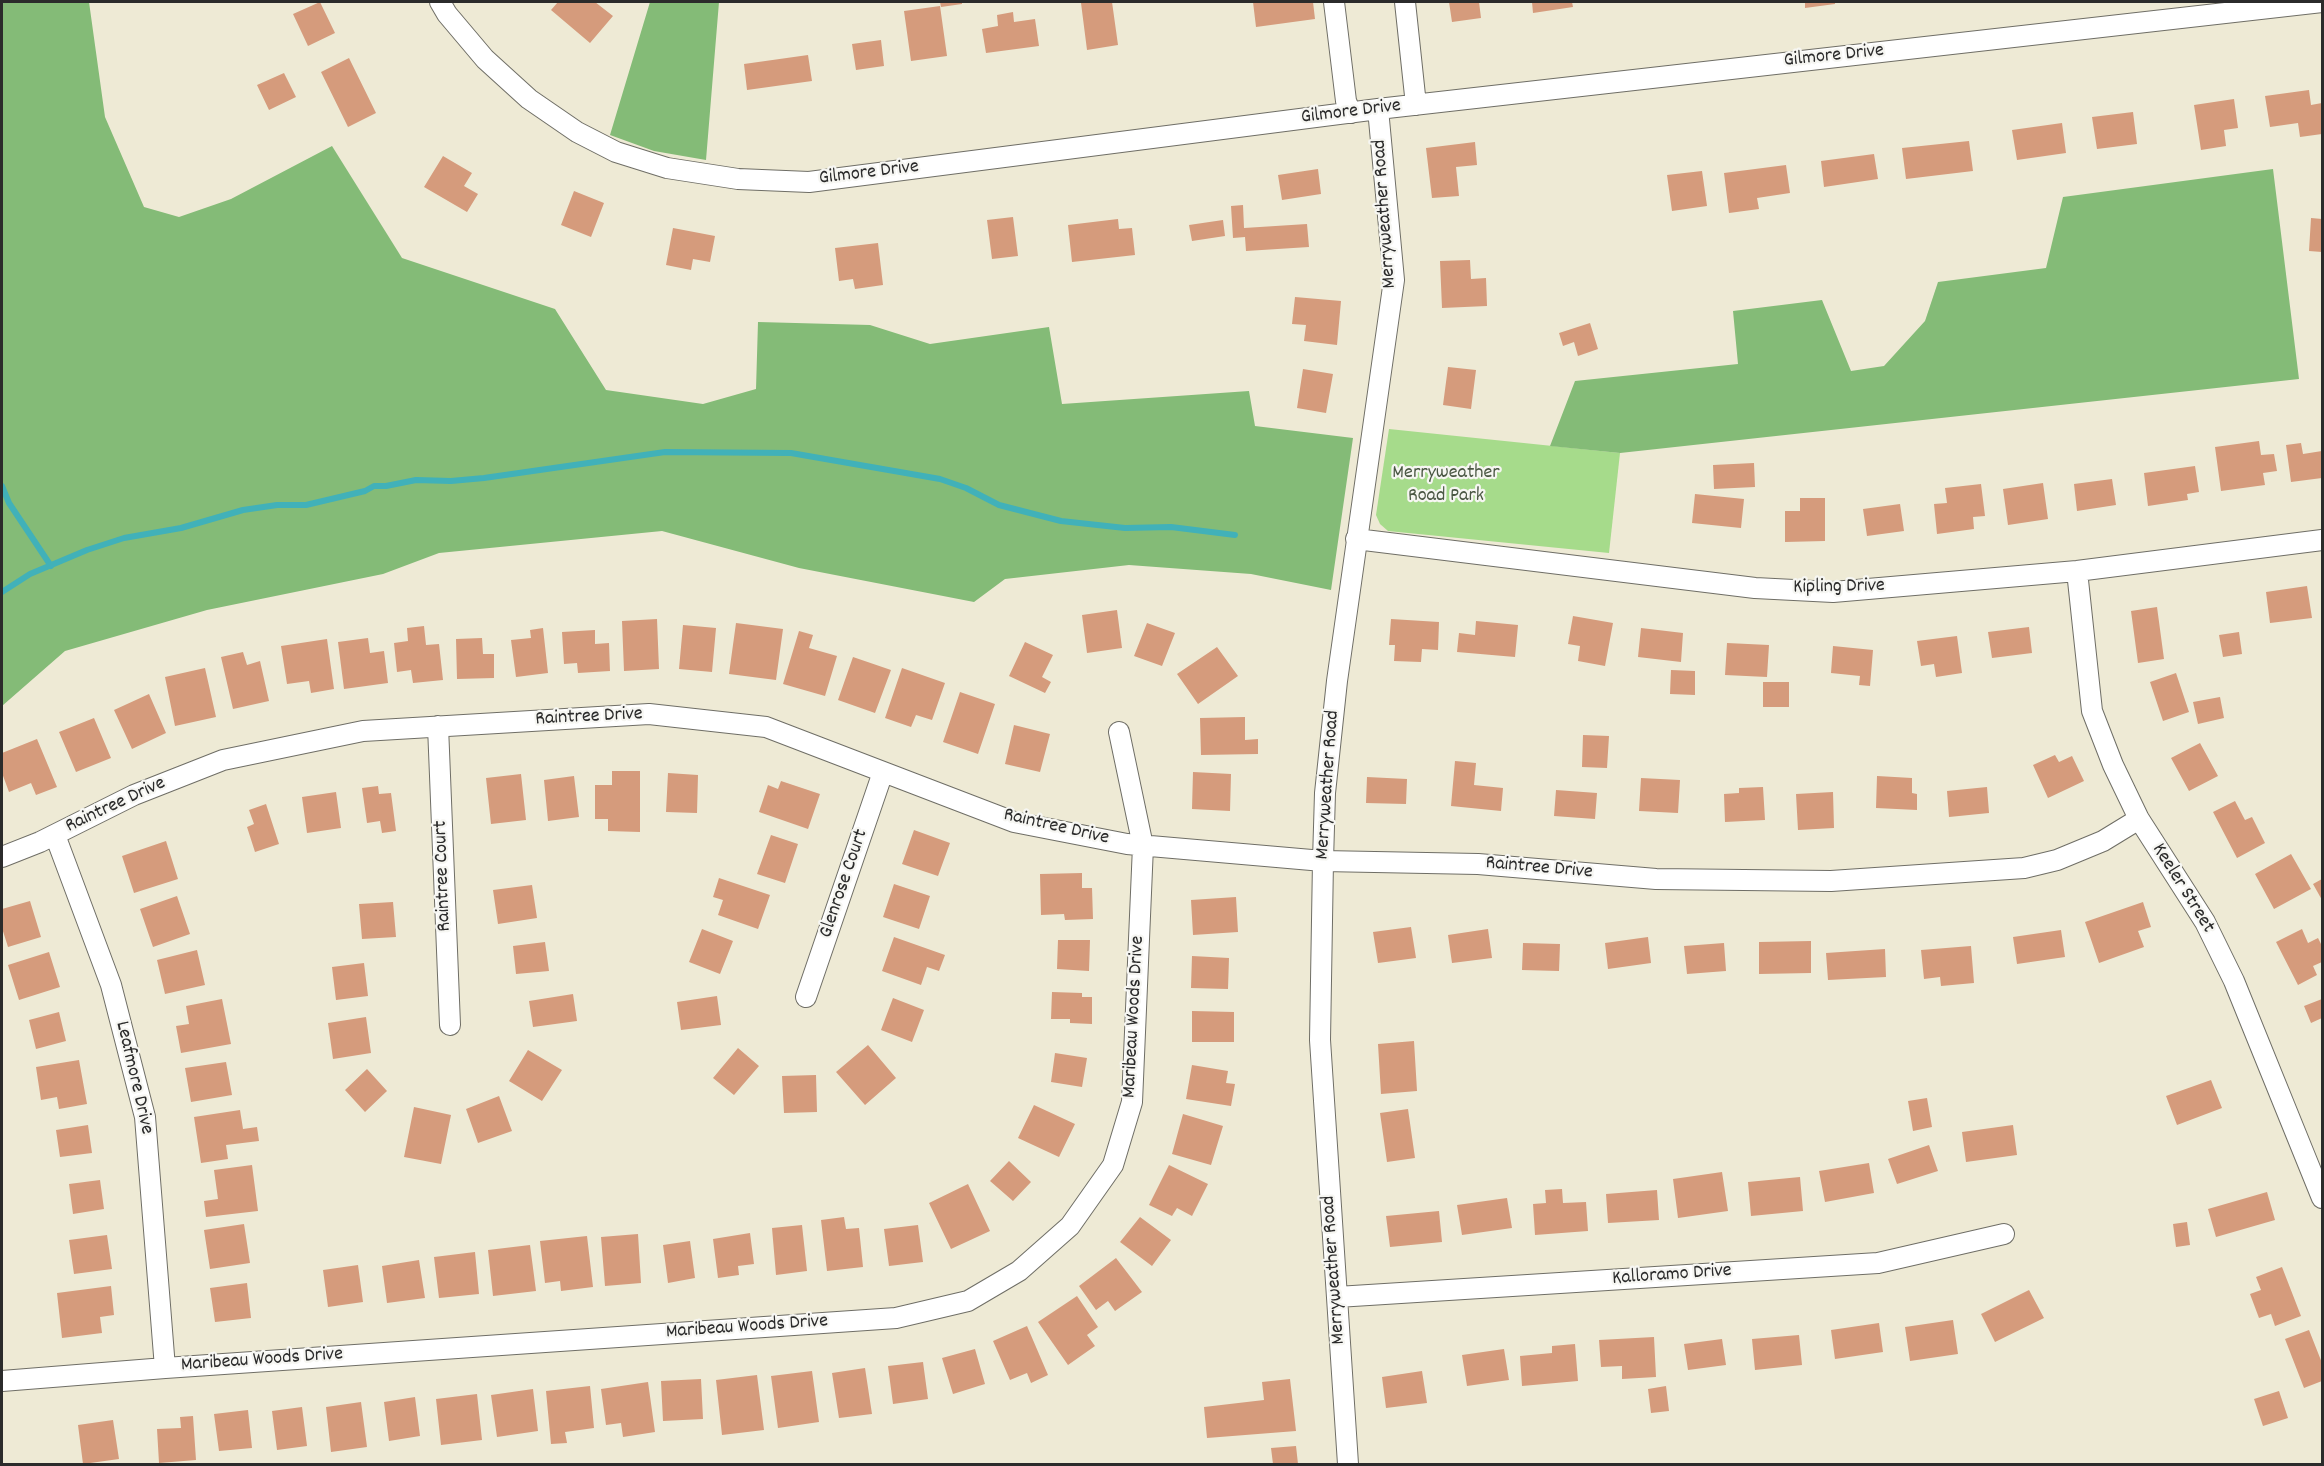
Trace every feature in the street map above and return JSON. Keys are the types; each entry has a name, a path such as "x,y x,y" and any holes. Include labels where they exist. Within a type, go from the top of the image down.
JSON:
{"street":[{"name":"Gilmore Drive","path":"440,2 447,14 485,59 529,99 577,132 616,152 667,168 738,179 809,182 1378,109 2322,2"},
{"path":"1334,2 1346,101 1351,113"},
{"path":"1405,2 1416,105"},
{"name":"Merryweather Road","path":"1348,1464 1320,1040 1323,861 1325,793 1336,681 1394,280 1378,109"},
{"name":"Kipling Drive","path":"1356,539 1755,588 1833,592 2077,572 2322,540"},
{"name":"Keeler Street","path":"2077,572 2092,711 2113,765 2139,819 2205,922 2234,981 2322,1198"},
{"name":"Raintree Drive","path":"2,857 55,835 134,795 223,760 363,731 649,714 766,727 1014,822 1143,846 1323,861 1478,864 1656,879 1831,881 2024,868 2056,860 2103,841 2139,819"},
{"name":"Raintree Court","path":"438,726 450,1025"},
{"name":"Maribeau Woods Drive","path":"2,1381 896,1318 968,1301 1019,1271 1070,1226 1113,1165 1132,1101 1143,846 1119,732"},
{"name":"Glenrose Court","path":"806,997 883,772"},
{"name":"Leafmore Drive","path":"55,835 111,985 145,1117 165,1368"},
{"name":"Kalloramo Drive","path":"1337,1297 1878,1263 2004,1234"}],"green space":[{"path":"2,2 89,2 105,117 144,207 179,217 231,199 332,146 402,258 555,309 606,390 703,404 756,389 758,322 870,325 930,344 1049,327 1062,404 1249,391 1255,426 1353,438 1331,590 1251,574 1129,565 1005,579 974,602 799,568 662,531 439,553 383,574 207,610 65,651 2,706"},
{"path":"650,2 719,2 706,160 654,151 610,135"},
{"path":"2273,169 2299,379 1620,453 1550,446 1575,381 1738,364 1733,311 1822,300 1851,371 1884,366 1925,321 1938,282 2046,268 2063,197"},
{"name":"Merryweather Road Park","path":"1389,429 1620,453 1609,553 1388,531 1380,524 1376,515"}],"building":[{"path":"320,2 335,33 308,46 293,14"},
{"path":"558,2 595,2 613,16 590,43 551,10"},
{"path":"940,2 962,2 962,4 941,7"},
{"path":"1112,2 1118,45 1087,50 1081,3"},
{"path":"1253,2 1313,2 1315,19 1256,27"},
{"path":"1449,2 1479,2 1481,18 1452,22"},
{"path":"1532,2 1572,2 1573,7 1533,13"},
{"path":"1805,2 1835,2 1835,4 1805,8"},
{"path":"940,6 947,56 911,61 904,11"},
{"path":"1013,12 1014,22 1035,19 1039,46 986,53 982,29 998,26 997,15"},
{"path":"881,40 884,66 856,70 852,44"},
{"path":"808,55 812,81 747,90 744,64"},
{"path":"349,58 376,113 348,127 321,72"},
{"path":"284,73 296,97 269,110 257,85"},
{"path":"2309,90 2311,105 2322,103 2322,134 2300,137 2298,123 2270,127 2265,96"},
{"path":"2234,99 2238,128 2224,130 2226,146 2201,150 2194,105"},
{"path":"2133,112 2137,144 2097,149 2092,117"},
{"path":"2062,123 2066,153 2017,160 2012,130"},
{"path":"1969,141 1973,171 1906,179 1902,148"},
{"path":"1475,142 1477,165 1456,167 1459,196 1432,198 1426,148"},
{"path":"1874,154 1878,179 1824,187 1821,161"},
{"path":"443,156 472,173 464,186 478,194 467,212 424,187"},
{"path":"1786,165 1790,193 1757,198 1759,209 1729,213 1724,173"},
{"path":"1318,169 1321,194 1282,200 1278,175"},
{"path":"1702,171 1707,206 1672,211 1667,175"},
{"path":"574,191 604,203 591,237 561,225"},
{"path":"1243,205 1244,228 1307,224 1309,247 1246,251 1245,237 1233,238 1231,206"},
{"path":"1013,217 1018,256 992,259 987,220"},
{"path":"2311,218 2322,219 2322,252 2309,251"},
{"path":"1118,219 1119,229 1132,228 1135,255 1072,262 1068,225"},
{"path":"1223,220 1225,236 1192,241 1189,225"},
{"path":"673,228 715,236 710,262 693,259 691,270 666,265"},
{"path":"878,243 883,285 855,289 853,279 839,281 835,248"},
{"path":"1470,260 1471,279 1486,278 1487,306 1442,308 1440,261"},
{"path":"1295,297 1341,301 1337,345 1304,341 1306,325 1292,324"},
{"path":"1590,323 1598,349 1578,356 1574,342 1563,346 1559,333"},
{"path":"1448,367 1476,370 1471,409 1443,405"},
{"path":"1303,369 1333,374 1326,413 1297,408"},
{"path":"2259,441 2261,455 2274,454 2277,471 2263,473 2265,485 2221,491 2215,447"},
{"path":"2301,443 2303,454 2322,451 2322,478 2291,482 2286,445"},
{"path":"1754,463 1755,487 1714,489 1713,465"},
{"path":"2195,466 2199,492 2187,494 2188,500 2148,506 2144,473"},
{"path":"2112,479 2116,505 2077,511 2074,484"},
{"path":"2043,483 2048,519 2008,525 2003,489"},
{"path":"1981,484 1985,516 1973,517 1974,529 1937,534 1934,504 1947,503 1945,488"},
{"path":"1695,494 1744,499 1741,528 1692,523"},
{"path":"1800,498 1825,498 1825,541 1785,542 1785,511 1800,511"},
{"path":"1900,504 1904,531 1867,536 1863,509"},
{"path":"2307,586 2312,618 2270,623 2266,592"},
{"path":"2157,607 2164,659 2138,663 2131,611"},
{"path":"1117,610 1122,648 1087,653 1082,615"},
{"path":"1573,616 1613,623 1605,666 1578,661 1580,646 1568,644"},
{"path":"657,619 659,669 624,671 622,621"},
{"path":"1391,619 1439,622 1438,650 1422,649 1421,662 1394,661 1395,645 1389,645"},
{"path":"1476,621 1518,625 1515,657 1457,652 1459,633 1475,635"},
{"path":"736,623 783,629 776,680 729,674"},
{"path":"1147,623 1175,633 1162,666 1134,656"},
{"path":"683,625 716,628 712,672 679,669"},
{"path":"424,626 426,645 439,644 443,680 413,683 411,670 397,672 394,643 408,641 407,628"},
{"path":"2029,627 2032,653 1992,658 1988,632"},
{"path":"543,628 548,673 516,677 511,640 531,638 530,630"},
{"path":"1641,628 1683,633 1681,662 1638,657"},
{"path":"595,630 595,644 609,643 610,671 578,673 577,663 564,664 562,632"},
{"path":"799,631 813,635 809,648 837,656 825,696 783,684"},
{"path":"2239,632 2242,654 2223,657 2219,635"},
{"path":"1957,636 1962,673 1936,677 1934,664 1921,666 1917,641"},
{"path":"368,638 370,653 384,651 388,683 344,689 338,642"},
{"path":"482,638 483,654 494,654 494,678 457,679 456,639"},
{"path":"327,639 334,689 311,693 309,681 287,684 281,646"},
{"path":"1025,642 1053,655 1042,677 1051,682 1045,693 1009,676"},
{"path":"1727,643 1769,645 1767,677 1725,675"},
{"path":"1833,646 1873,650 1870,686 1859,685 1860,676 1831,673"},
{"path":"1217,647 1238,676 1198,704 1177,674"},
{"path":"243,652 247,665 260,661 269,701 233,709 221,657"},
{"path":"853,657 891,670 875,713 838,700"},
{"path":"205,668 216,717 175,726 165,677"},
{"path":"902,668 945,683 932,720 916,715 911,727 885,718"},
{"path":"1671,670 1695,671 1695,695 1670,694"},
{"path":"2176,673 2189,712 2163,721 2150,682"},
{"path":"1763,682 1789,682 1789,707 1763,707"},
{"path":"960,692 995,704 978,754 943,742"},
{"path":"149,694 166,733 132,749 114,710"},
{"path":"2220,697 2224,718 2198,724 2193,702"},
{"path":"1245,717 1245,740 1258,739 1258,754 1201,755 1200,718"},
{"path":"94,718 111,758 76,772 59,732"},
{"path":"1014,725 1050,734 1040,772 1005,764"},
{"path":"1583,735 1609,736 1607,768 1582,767"},
{"path":"37,739 57,787 36,795 31,783 9,792 2,773 2,753"},
{"path":"2200,743 2218,776 2189,791 2171,758"},
{"path":"2055,755 2059,762 2072,756 2084,781 2048,798 2033,765"},
{"path":"1455,761 1476,763 1474,785 1503,788 1501,811 1451,806"},
{"path":"612,771 640,771 640,832 608,831 608,819 595,819 595,785 612,785"},
{"path":"1193,772 1231,774 1230,811 1192,809"},
{"path":"668,773 698,775 697,813 666,812"},
{"path":"521,774 526,820 491,824 486,778"},
{"path":"574,776 579,817 548,821 544,780"},
{"path":"1877,776 1912,778 1912,793 1917,794 1917,810 1876,808"},
{"path":"1367,777 1407,779 1406,804 1366,803"},
{"path":"1641,778 1680,780 1678,813 1639,811"},
{"path":"781,781 820,794 808,829 759,812 768,785 778,789"},
{"path":"378,786 379,794 391,793 396,831 382,833 380,821 367,823 362,788"},
{"path":"1763,787 1765,820 1725,822 1724,794 1739,793 1739,788"},
{"path":"1987,787 1989,813 1949,817 1947,791"},
{"path":"1556,790 1597,793 1595,819 1554,816"},
{"path":"336,792 341,828 307,833 302,797"},
{"path":"1833,792 1834,828 1798,830 1796,794"},
{"path":"2235,801 2245,820 2252,817 2265,843 2237,858 2213,812"},
{"path":"266,804 279,844 255,852 247,827 254,824 249,810"},
{"path":"914,830 950,843 938,876 902,864"},
{"path":"771,835 798,844 785,883 757,874"},
{"path":"166,841 178,879 134,893 122,856"},
{"path":"2291,854 2311,889 2274,909 2255,874"},
{"path":"1082,873 1082,888 1092,888 1093,919 1065,920 1064,914 1041,915 1040,874"},
{"path":"719,878 770,895 758,929 718,915 723,900 713,897"},
{"path":"2322,879 2322,900 2313,884"},
{"path":"894,884 930,896 919,929 883,917"},
{"path":"532,885 537,918 498,924 493,890"},
{"path":"177,896 190,934 153,947 140,909"},
{"path":"1236,897 1238,932 1193,935 1191,900"},
{"path":"30,901 41,937 8,947 2,928 2,909"},
{"path":"393,902 396,937 362,939 359,904"},
{"path":"2143,902 2151,927 2138,931 2144,947 2099,963 2085,922"},
{"path":"1411,927 1416,958 1378,963 1373,932"},
{"path":"702,929 733,941 720,974 689,962"},
{"path":"1488,929 1492,958 1452,963 1448,935"},
{"path":"2302,929 2308,943 2318,938 2322,946 2322,962 2313,966 2317,975 2298,985 2276,942"},
{"path":"2061,930 2065,957 2017,964 2013,937"},
{"path":"894,937 945,955 939,971 927,967 921,985 882,971"},
{"path":"1648,937 1651,963 1608,969 1605,943"},
{"path":"1058,940 1090,940 1089,971 1057,969"},
{"path":"1811,941 1811,973 1759,974 1759,942"},
{"path":"545,942 549,971 516,974 513,946"},
{"path":"1523,943 1560,944 1559,971 1522,970"},
{"path":"1724,943 1726,971 1687,974 1684,946"},
{"path":"1971,946 1974,983 1941,986 1940,977 1924,979 1921,950"},
{"path":"1885,949 1886,977 1828,980 1826,953"},
{"path":"197,950 205,985 165,994 157,960"},
{"path":"49,952 60,987 19,1000 8,965"},
{"path":"1192,956 1229,958 1228,989 1191,988"},
{"path":"364,963 368,996 336,1000 332,967"},
{"path":"1052,992 1082,993 1082,997 1092,997 1092,1024 1070,1023 1070,1019 1051,1019"},
{"path":"573,994 577,1021 533,1027 529,1001"},
{"path":"717,996 721,1025 681,1030 677,1002"},
{"path":"893,998 924,1010 912,1042 881,1030"},
{"path":"222,999 231,1044 181,1053 176,1026 189,1024 186,1006"},
{"path":"2322,999 2322,1018 2311,1023 2304,1006"},
{"path":"1192,1011 1234,1012 1234,1042 1192,1042"},
{"path":"59,1012 66,1041 36,1049 29,1020"},
{"path":"366,1017 371,1053 333,1059 328,1023"},
{"path":"1414,1041 1417,1091 1381,1094 1378,1044"},
{"path":"868,1045 896,1078 865,1105 836,1072"},
{"path":"738,1048 759,1066 734,1095 713,1078"},
{"path":"528,1050 562,1070 542,1101 509,1081"},
{"path":"1055,1053 1087,1058 1082,1087 1051,1082"},
{"path":"79,1060 87,1104 59,1109 57,1097 41,1100 36,1067"},
{"path":"226,1062 232,1095 191,1102 185,1068"},
{"path":"1192,1065 1228,1071 1226,1083 1235,1084 1231,1106 1186,1099"},
{"path":"367,1069 387,1091 365,1112 345,1090"},
{"path":"816,1075 817,1112 784,1113 782,1076"},
{"path":"2211,1080 2222,1108 2177,1125 2166,1096"},
{"path":"499,1096 512,1131 478,1143 466,1109"},
{"path":"1927,1098 1932,1127 1913,1131 1908,1101"},
{"path":"1034,1105 1075,1124 1059,1157 1018,1138"},
{"path":"414,1107 451,1115 441,1164 404,1157"},
{"path":"1408,1109 1415,1158 1387,1162 1380,1113"},
{"path":"240,1110 243,1129 257,1127 259,1141 226,1145 228,1159 201,1163 194,1117"},
{"path":"1183,1114 1223,1126 1211,1165 1172,1154"},
{"path":"88,1125 92,1153 60,1157 56,1130"},
{"path":"2013,1125 2017,1155 1966,1162 1962,1132"},
{"path":"1929,1145 1938,1171 1897,1184 1888,1159"},
{"path":"1009,1161 1031,1182 1013,1201 990,1181"},
{"path":"1869,1163 1874,1193 1825,1202 1819,1171"},
{"path":"252,1165 258,1211 206,1217 204,1201 218,1199 214,1170"},
{"path":"1169,1165 1208,1184 1192,1216 1177,1208 1172,1216 1149,1205"},
{"path":"1722,1172 1728,1211 1678,1218 1673,1179"},
{"path":"1800,1177 1803,1211 1751,1216 1748,1182"},
{"path":"100,1180 104,1209 73,1214 69,1184"},
{"path":"968,1184 990,1231 951,1249 929,1203"},
{"path":"1562,1189 1563,1203 1586,1202 1588,1231 1535,1235 1533,1204 1546,1203 1545,1190"},
{"path":"1657,1190 1659,1220 1608,1223 1606,1194"},
{"path":"2267,1192 2275,1220 2216,1237 2208,1209"},
{"path":"1507,1198 1512,1228 1462,1235 1457,1205"},
{"path":"1439,1211 1442,1242 1390,1247 1386,1216"},
{"path":"844,1217 846,1229 859,1228 863,1267 827,1271 821,1220"},
{"path":"1140,1217 1171,1240 1152,1266 1120,1242"},
{"path":"2187,1222 2190,1245 2176,1247 2173,1224"},
{"path":"244,1224 250,1263 210,1269 204,1230"},
{"path":"802,1225 807,1271 776,1275 772,1228"},
{"path":"918,1225 923,1262 889,1266 884,1229"},
{"path":"750,1233 754,1264 738,1266 739,1275 718,1278 713,1239"},
{"path":"638,1234 641,1283 605,1286 601,1237"},
{"path":"107,1235 112,1269 74,1274 69,1240"},
{"path":"587,1236 593,1287 561,1291 560,1281 545,1283 540,1241"},
{"path":"690,1241 695,1278 668,1283 663,1245"},
{"path":"530,1245 536,1291 493,1296 488,1250"},
{"path":"475,1252 479,1294 439,1298 434,1257"},
{"path":"1116,1258 1142,1292 1115,1311 1108,1301 1096,1310 1079,1286"},
{"path":"419,1260 425,1298 387,1303 382,1266"},
{"path":"358,1265 363,1302 328,1307 323,1270"},
{"path":"2282,1267 2301,1316 2275,1326 2271,1314 2259,1318 2250,1294 2261,1290 2256,1277"},
{"path":"247,1283 251,1318 215,1322 210,1288"},
{"path":"111,1286 114,1315 100,1317 102,1333 62,1338 57,1293"},
{"path":"2029,1290 2044,1318 1995,1342 1981,1314"},
{"path":"1077,1296 1098,1327 1087,1335 1095,1346 1068,1365 1038,1322"},
{"path":"1953,1320 1958,1354 1910,1361 1905,1327"},
{"path":"1879,1323 1883,1352 1835,1359 1831,1330"},
{"path":"1027,1326 1048,1375 1031,1383 1027,1373 1010,1380 993,1341"},
{"path":"2309,1330 2322,1363 2322,1381 2304,1388 2285,1339"},
{"path":"1799,1335 1802,1365 1755,1370 1752,1339"},
{"path":"1654,1337 1656,1377 1622,1379 1622,1366 1601,1367 1599,1340"},
{"path":"1722,1339 1726,1365 1688,1370 1684,1344"},
{"path":"1575,1344 1578,1381 1522,1386 1520,1356 1552,1353 1552,1346"},
{"path":"975,1349 985,1384 953,1394 942,1358"},
{"path":"1504,1349 1509,1380 1467,1386 1462,1355"},
{"path":"923,1362 928,1399 893,1404 888,1366"},
{"path":"865,1368 872,1414 839,1418 832,1373"},
{"path":"812,1371 819,1422 778,1428 771,1376"},
{"path":"1422,1371 1427,1403 1386,1408 1382,1377"},
{"path":"757,1375 764,1430 722,1435 716,1380"},
{"path":"701,1379 703,1419 663,1421 661,1381"},
{"path":"1290,1379 1296,1431 1207,1438 1204,1407 1264,1400 1262,1382"},
{"path":"648,1382 655,1432 623,1437 621,1423 606,1425 601,1389"},
{"path":"590,1386 594,1428 565,1432 567,1443 551,1444 546,1391"},
{"path":"1666,1386 1669,1411 1651,1413 1648,1389"},
{"path":"533,1389 538,1431 497,1437 491,1395"},
{"path":"2279,1391 2288,1418 2263,1426 2254,1399"},
{"path":"477,1394 482,1440 441,1445 436,1399"},
{"path":"415,1397 420,1436 389,1441 384,1402"},
{"path":"361,1402 367,1447 331,1452 326,1407"},
{"path":"302,1407 307,1446 277,1450 272,1411"},
{"path":"248,1410 252,1448 219,1451 214,1414"},
{"path":"193,1416 196,1460 159,1463 157,1429 181,1428 180,1417"},
{"path":"113,1420 119,1459 83,1464 78,1425"},
{"path":"1296,1446 1298,1464 1273,1464 1271,1448"}],"waterway":[{"path":"2,592 30,574 87,550 124,538 181,528 243,510 277,505 306,505 365,491 374,486 416,480 451,481 484,478 665,452 791,453 940,479 966,488 999,505 1061,521 1125,528 1171,527 1235,535"},
{"path":"2,486 9,503 51,566"}]}
